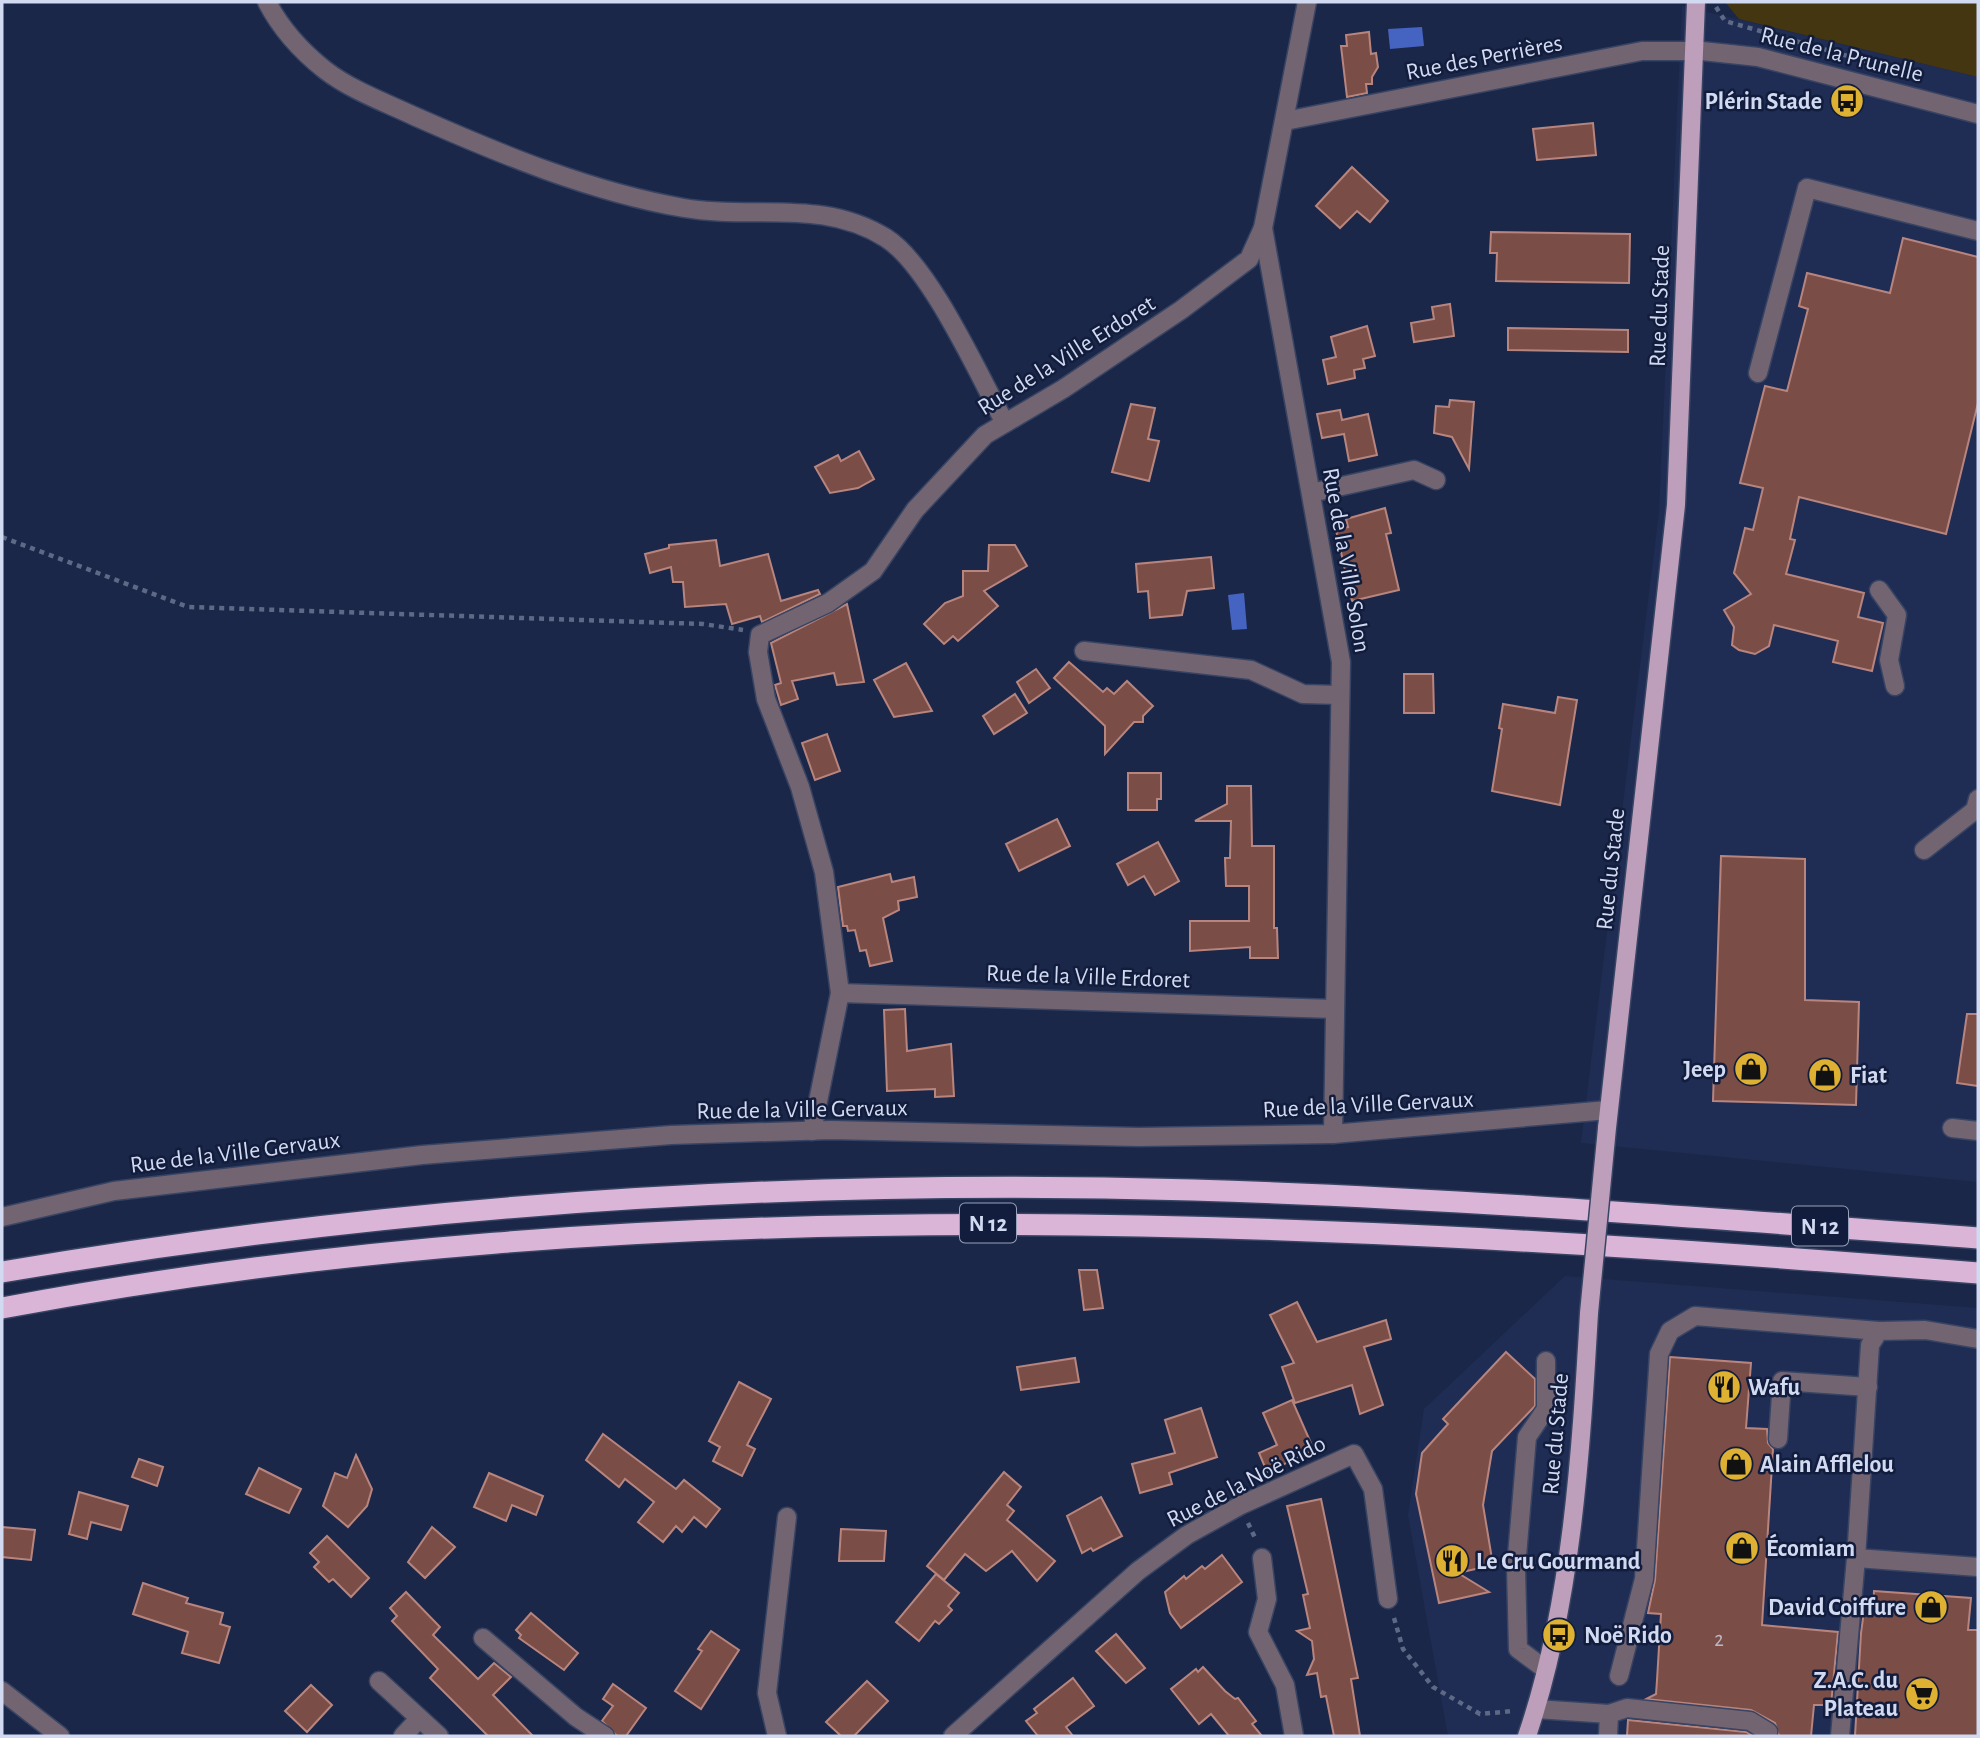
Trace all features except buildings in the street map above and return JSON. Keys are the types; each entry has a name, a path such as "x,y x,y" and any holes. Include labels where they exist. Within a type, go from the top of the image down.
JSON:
{"highway":[{"name":"N 12","path":"2,1272 350,1223 515,1208 796,1191 1204,1191 1634,1213 1978,1238"},
{"name":"N 12","path":"2,1308 279,1264 444,1248 608,1235 926,1223 1330,1229 1715,1252 1978,1273"}],"main road":[{"name":"Rue du Stade","path":"1527,1736 1536,1709 1567,1562 1578,1469 1588,1312 1676,505 1696,2"}],"street":[{"path":"267,2 297,44 327,72 361,92 457,135 577,181 686,208 813,211 852,221 887,239 920,270 1005,423"},
{"name":"Rue de la Ville Solon","path":"1307,2 1264,228 1341,662 1333,1135"},
{"name":"Rue des Perrières","path":"1285,121 1642,51 1693,51"},
{"name":"Rue de la Prunelle","path":"1693,51 1758,57 1978,114"},
{"path":"1758,373 1807,188 1978,231"},
{"name":"Rue de la Ville Erdoret","path":"760,635 828,603 873,571 915,510 985,435 1150,333 1249,259 1264,228"},
{"path":"1311,493 1414,470 1436,481"},
{"path":"1879,590 1897,615 1889,660 1895,686"},
{"path":"760,635 758,652 766,699 800,787 824,873 840,993 812,1131"},
{"path":"1084,651 1251,670 1303,694 1340,695"},
{"path":"1924,850 1975,810 1978,799"},
{"name":"Rue de la Ville Erdoret","path":"840,993 1334,1009"},
{"name":"Rue de la Ville Gervaux","path":"2,1217 114,1191 422,1155 671,1135 812,1131 1139,1137 1333,1135 1608,1119"},
{"path":"1952,1128 1978,1131"},
{"path":"1619,1676 1644,1578 1660,1354 1670,1331 1695,1316 1879,1331 1925,1331 1978,1339"},
{"path":"1840,1736 1856,1558 1870,1345 1879,1331"},
{"path":"1545,1669 1518,1649 1516,1568 1527,1437 1546,1409 1546,1361"},
{"path":"1778,1439 1782,1381 1868,1387"},
{"name":"Rue de la Noë Rido","path":"953,1736 1138,1571 1187,1535 1241,1505 1354,1454 1373,1489 1388,1600"},
{"path":"777,1736 767,1693 787,1517"},
{"path":"1262,1558 1267,1599 1258,1632 1285,1685 1294,1736"},
{"path":"1856,1558 1978,1567"},
{"path":"483,1639 576,1717 605,1736"},
{"path":"379,1681 439,1736"},
{"path":"2,1691 60,1736"},
{"path":"1536,1709 1609,1714 1628,1708 1750,1721 1768,1732 1767,1736"},
{"path":"1608,1736 1609,1714"},
{"path":"403,1736 419,1719"}],"path":[{"path":"1715,6 1725,21 1889,68"},
{"path":"2,537 188,607 703,624 760,635"},
{"path":"1241,1505 1262,1558"},
{"path":"1388,1600 1403,1649 1433,1687 1480,1714 1536,1709"}],"shaded area":[{"path":"1725,2 1978,2 1978,77 1739,19"},
{"path":"1682,6 1978,77 1978,1182 1581,1143 1659,512"},
{"path":"1565,1276 1978,1308 1978,1736 1448,1736 1408,1515 1424,1409"}],"water":[{"path":"1422,27 1424,46 1390,49 1388,29"},
{"path":"1244,593 1247,629 1232,630 1228,595"}],"place":[{"name":"Plérin Stade","path":"1847,101"},
{"name":"Jeep","path":"1751,1069"},
{"name":"Fiat","path":"1825,1075"},
{"name":"Wafu","path":"1724,1387"},
{"name":"Alain Afflelou","path":"1736,1464"},
{"name":"Écomiam","path":"1742,1548"},
{"name":"Le Cru Gourmand","path":"1452,1561"},
{"name":"David Coiffure","path":"1931,1607"},
{"name":"Noë Rido","path":"1559,1635"},
{"name":"Z.A.C. du Plateau","path":"1922,1694"}]}
